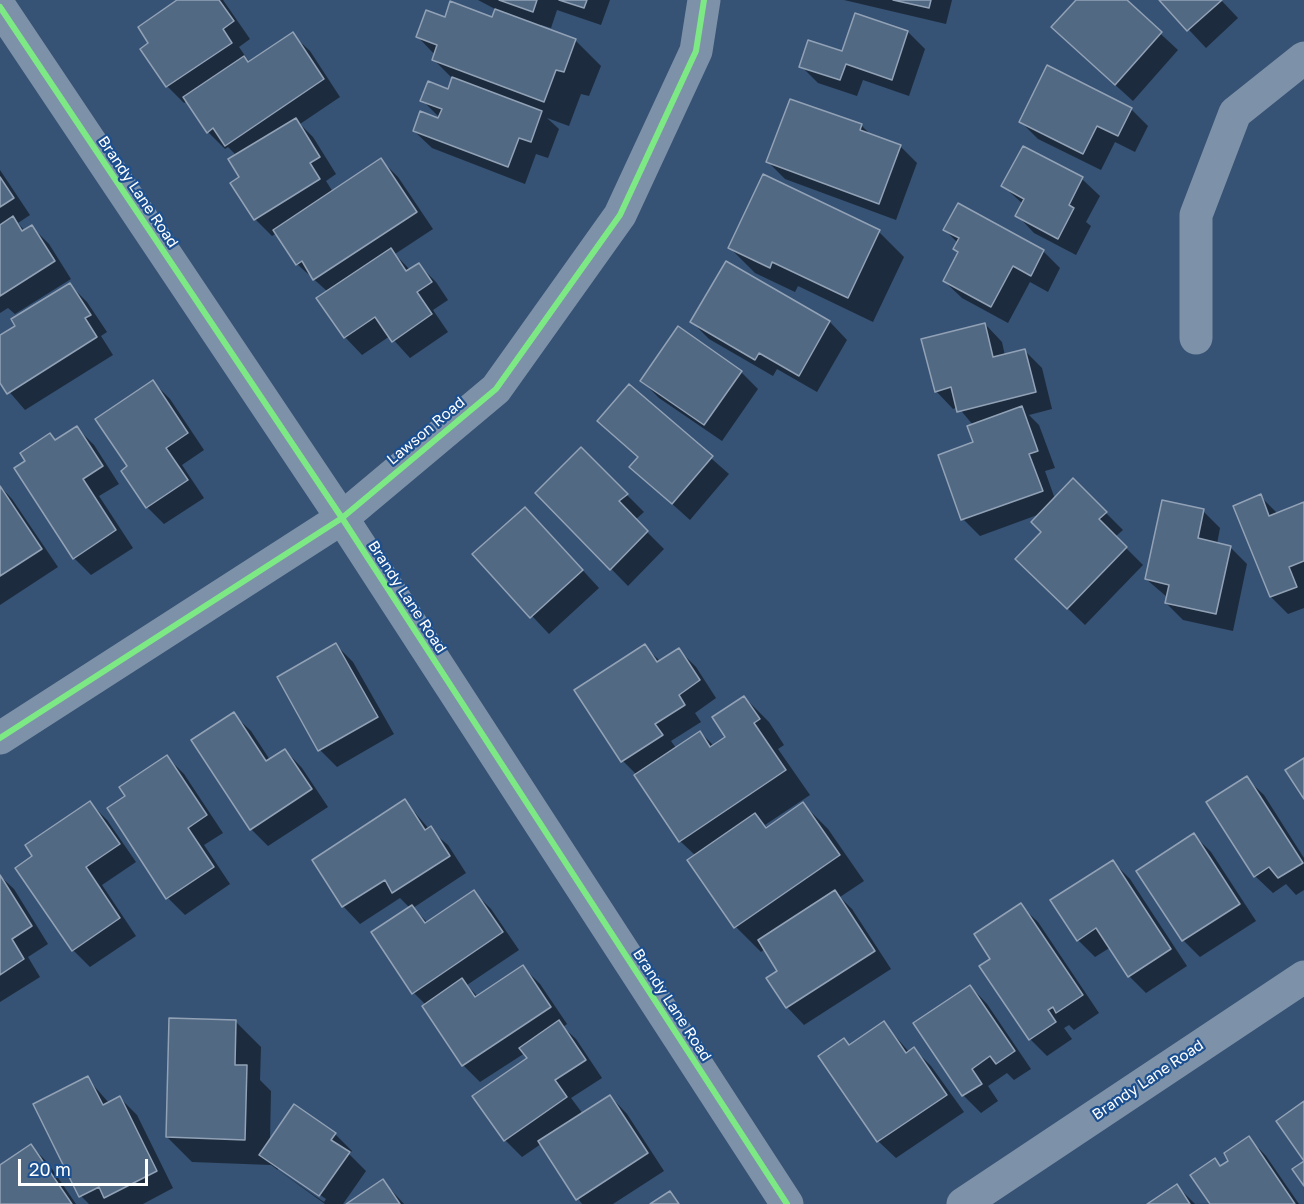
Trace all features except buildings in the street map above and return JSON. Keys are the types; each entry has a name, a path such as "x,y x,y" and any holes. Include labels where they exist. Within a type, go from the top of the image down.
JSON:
{"street":[{"name":"Lawson Road","path":"0,738 342,518 496,389 620,215 696,51 704,0"},
{"name":"Brandy Lane Road","path":"0,7 342,518 787,1204"},
{"path":"1196,338 1196,215 1235,113 1304,58"},
{"name":"Brandy Lane Road","path":"963,1204 1304,976"}],"cycle path":[{"path":"0,738 342,518 496,389 620,215 696,51 704,0"},
{"path":"0,7 342,518 787,1204"}]}
